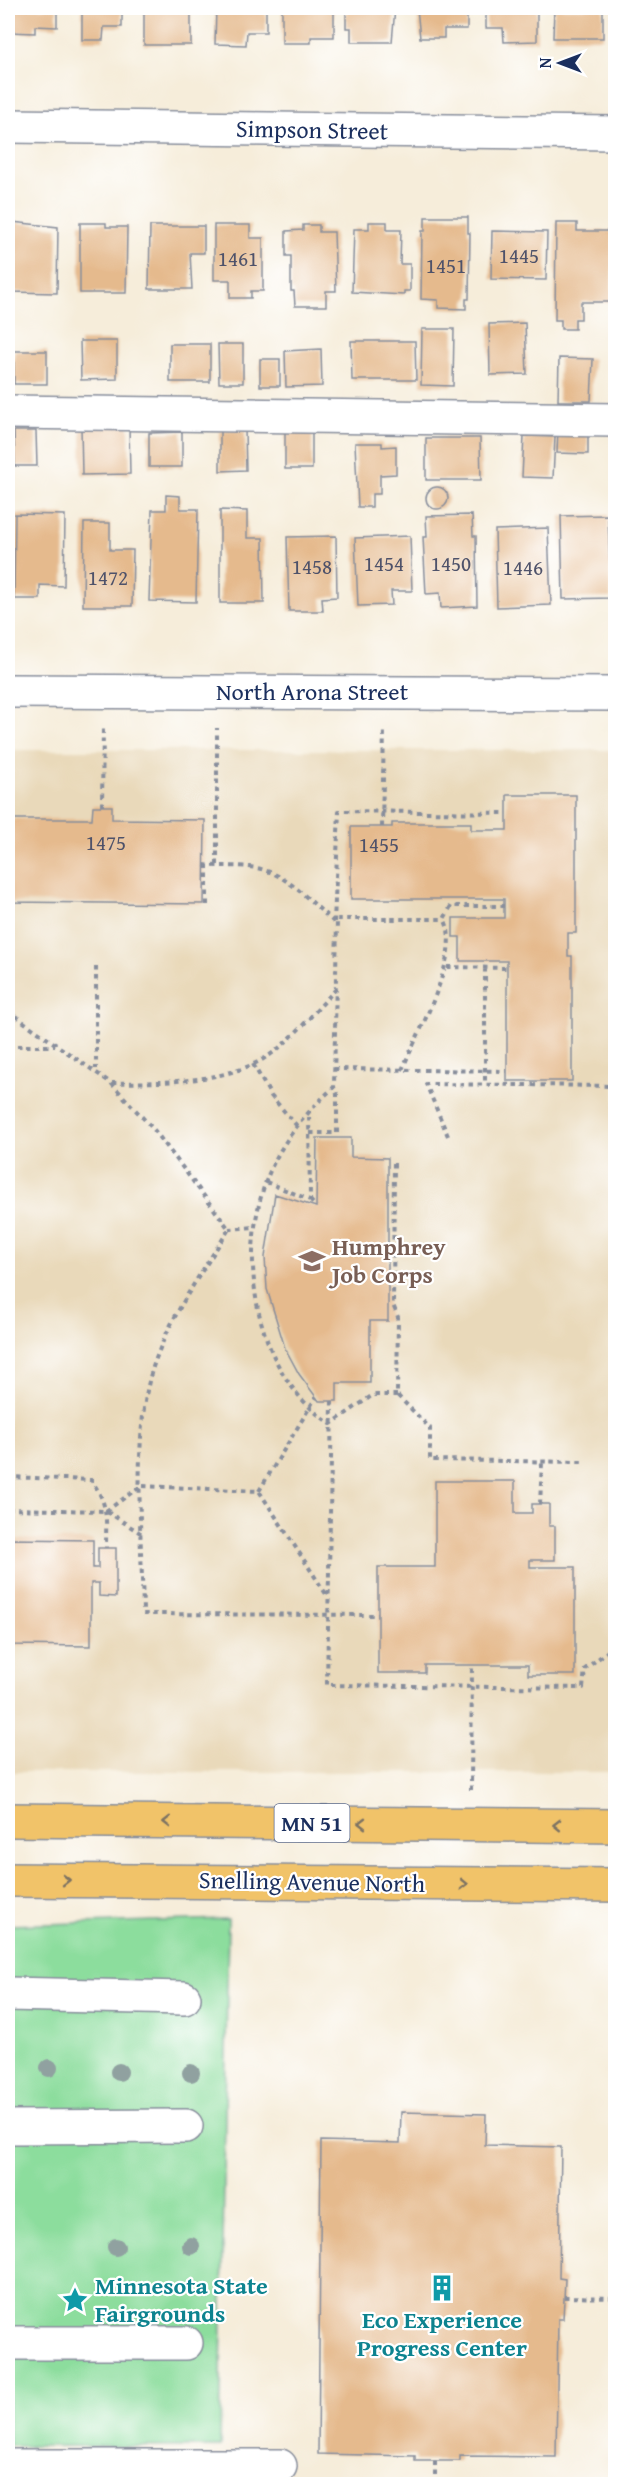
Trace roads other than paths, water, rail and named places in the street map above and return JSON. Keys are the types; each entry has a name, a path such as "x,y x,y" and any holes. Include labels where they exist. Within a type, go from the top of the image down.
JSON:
{"main road":[{"name":"MN 51","path":"8,1820 615,1826"},
{"name":"Snelling Avenue North","path":"8,1880 615,1885"}],"street":[{"name":"Simpson Street","path":"8,126 615,134"},
{"path":"8,412 615,420"},
{"name":"North Arona Street","path":"8,691 615,694"},
{"path":"8,1994 184,1998"},
{"path":"8,2127 186,2126"},
{"path":"8,2343 186,2343"},
{"path":"8,2466 279,2466"}],"place":[{"name":"Humphrey Job Corps","path":"312,1261"},
{"name":"Eco Experience Progress Center","path":"442,2288"},
{"name":"Minnesota State Fairgrounds","path":"75,2300"}]}
